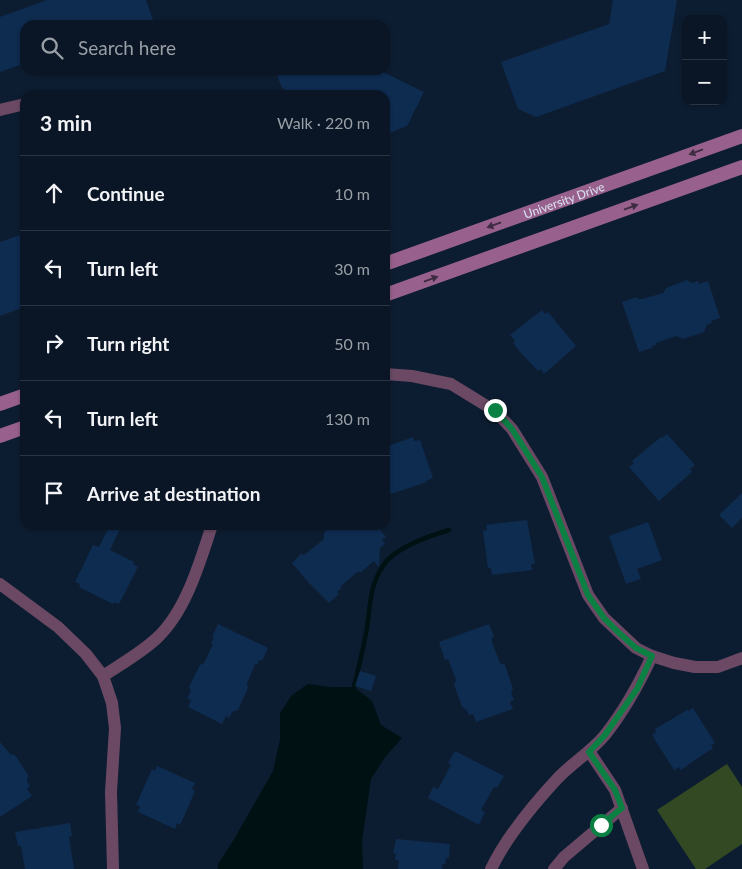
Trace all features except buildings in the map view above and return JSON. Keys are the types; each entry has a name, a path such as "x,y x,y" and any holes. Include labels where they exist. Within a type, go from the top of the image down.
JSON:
{"main road":[{"name":"University Drive","path":"390,262 742,136"},
{"path":"390,294 742,167"},
{"path":"0,404 20,397"},
{"path":"0,436 20,429"}],"street":[{"path":"0,110 20,105"},
{"path":"390,374 412,376 450,384 495,410 512,429 542,477 588,595 604,618 636,648 652,656 695,667 718,667 742,658"},
{"path":"103,676 157,638 170,622 186,596 210,530"},
{"path":"0,584 58,626 86,654 103,676 112,703 115,728 111,792 113,869"},
{"path":"491,869 520,824 558,778 589,752 605,735 637,689 652,656"},
{"path":"589,752 615,790 644,869"},
{"path":"554,869 564,857 622,808"}],"green space":[{"path":"727,764 742,787 742,844 705,869 696,869 657,810"}],"shaded area":[{"path":"308,684 354,687 372,701 381,725 402,738 386,756 371,779 362,841 363,869 218,869 218,864 273,771 280,740 280,713 292,695"}],"waterway":[{"path":"353,691 367,628 373,588 383,566 403,548 449,530"}],"route":[{"path":"495,410 512,429 542,477 588,595 604,618 619,633 636,648 652,656 637,689 605,735 589,752 615,790 622,808 601,825"}]}
